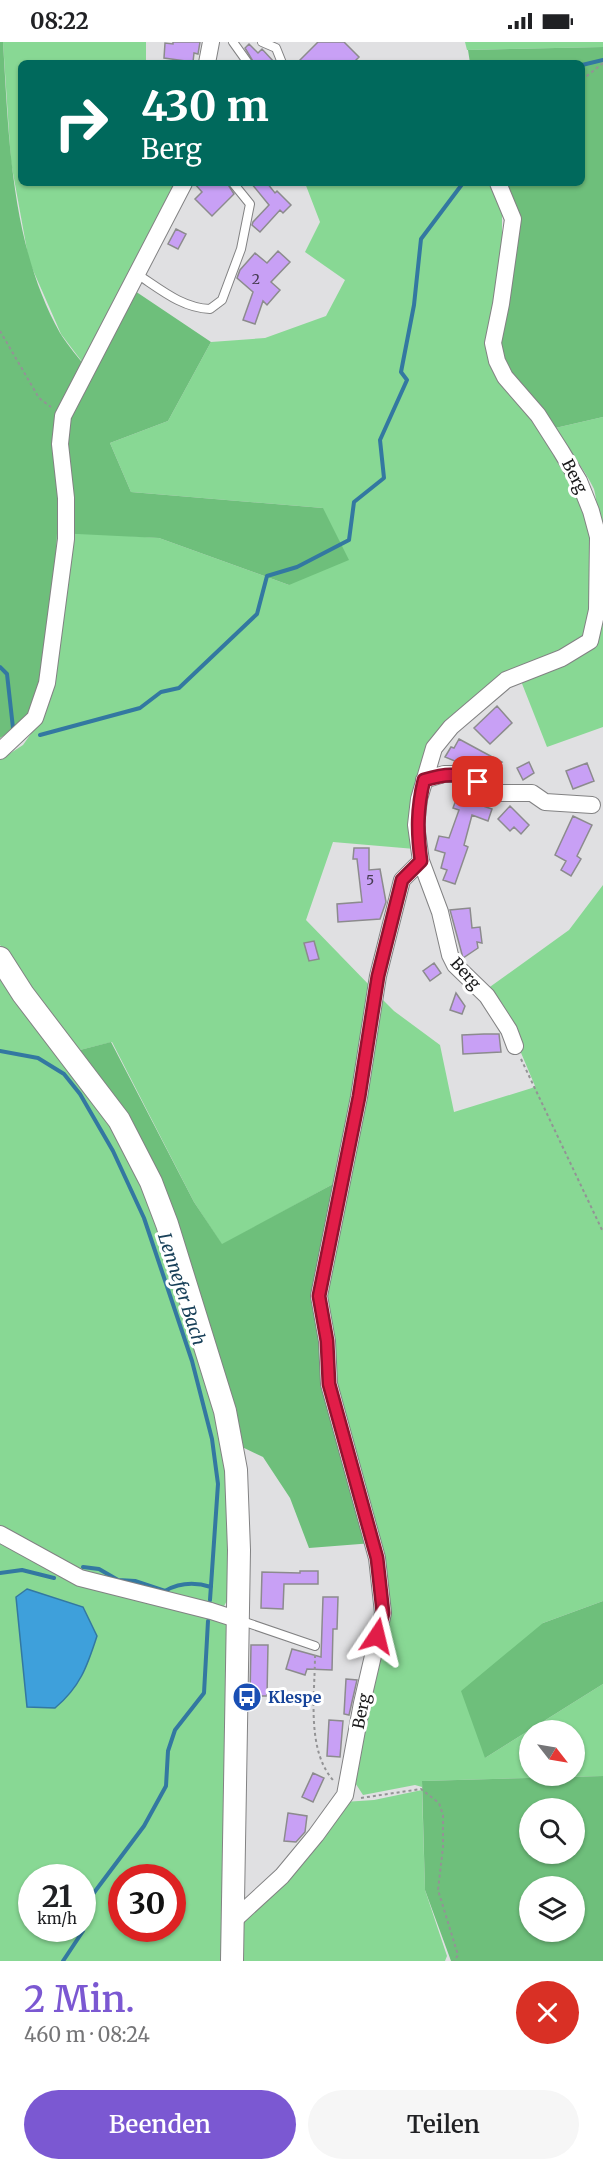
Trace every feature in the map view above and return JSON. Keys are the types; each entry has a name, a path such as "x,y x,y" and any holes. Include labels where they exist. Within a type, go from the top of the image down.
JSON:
{"main road":[{"path":"0,958 23,994 119,1120 151,1182 167,1224 225,1411 236,1470 239,1620 232,1961"}],"street":[{"path":"208,60 211,42"},
{"path":"0,751 3,751 35,718 47,683 66,539 66,498 60,444 63,416 182,186"},
{"name":"Berg","path":"501,186 513,219 493,343 497,361 506,377 538,415 579,480 598,537 597,610 590,641 562,658 506,680 451,727 434,748 419,799 416,825 421,861 440,912 450,956 455,965 487,996 509,1030 515,1046"},
{"path":"424,780 444,774 459,774 496,793 532,793 545,802 592,805"},
{"name":"Berg","path":"233,1921 282,1876 345,1795 362,1703 383,1613 377,1558 329,1384 327,1341 319,1296 359,1097 378,976 402,880 421,861"},
{"path":"0,1534 80,1578 239,1620"}],"lane":[{"path":"233,42 246,60"},
{"path":"262,42 276,48 281,60"},
{"path":"137,274 196,309 210,309 222,300 242,249 250,204 235,186"},
{"path":"239,1620 315,1646"}],"path":[{"path":"585,78 603,63"},
{"path":"0,331 39,398 63,416"},
{"path":"515,1046 603,1232"},
{"path":"315,1646 313,1710 317,1747 323,1769 345,1795 361,1798 378,1797 421,1789 439,1803 443,1815 443,1847 438,1890 458,1955 454,1961"}],"green space":[{"path":"0,42 3,42 11,154 22,228 31,264 44,299 63,338 88,370 132,289 211,342 168,421 110,443 131,492 323,508 349,560 289,585 159,538 57,533 55,601 41,695 19,726 0,738"},
{"path":"3,42 146,42 146,60 18,60 18,186 179,186 86,367 61,334 29,261 11,162"},
{"path":"465,42 603,42 603,47 467,50"},
{"path":"603,47 603,417 551,429 507,373 496,343 517,217 497,186 585,186 585,60 470,60 468,50"},
{"path":"306,186 492,186 502,212 502,263 545,433 581,495 595,554 587,639 532,666 436,737 415,849 333,842 306,920 373,989 335,1183 222,1245 194,1202 112,1042 76,1051 0,945 0,760 23,745 42,718 73,532 159,538 289,585 323,508 131,492 110,443 168,421 211,342 265,338 326,316 345,280 305,252 320,222"},
{"path":"603,417 603,727 547,747 519,676 592,644 598,543 597,504 594,489 580,465 551,429"},
{"path":"603,885 603,1601 543,1623 485,1758 519,1737 519,1778 422,1781 422,1787 415,1785 363,1795 352,1778 387,1614 343,1425 322,1303 377,994 394,1011 440,1045 454,1112 535,1086 511,1029 487,989 569,930"},
{"path":"0,976 116,1132 160,1224 229,1467 230,1595 223,1608 86,1576 0,1529"},
{"path":"111,1042 194,1202 222,1244 335,1183 323,1243 319,1303 373,1543 309,1548 290,1498 263,1457 238,1445 173,1217 76,1051"},
{"path":"0,1537 42,1563 224,1620 230,1634 224,1961 0,1961"},
{"path":"603,1601 603,1684 546,1720 519,1720 519,1737 485,1758 461,1691 543,1623"},
{"path":"603,1684 603,1776 585,1776 585,1720 546,1720"},
{"path":"585,1776 603,1776 603,1961 451,1961 425,1890 422,1781 519,1778 519,1786 585,1786"},
{"path":"422,1790 425,1890 447,1956 445,1961 237,1961 237,1922 344,1802 374,1800"}],"water":[{"path":"27,1589 83,1607 97,1636 82,1676 71,1692 55,1708 27,1707 16,1597"}],"building":[{"path":"173,42 200,42 198,54 194,53 193,60 164,58 165,43 173,44"},
{"path":"318,42 344,42 359,57 356,60 300,60"},
{"path":"249,44 258,53 262,49 272,60 252,60 245,48"},
{"path":"197,186 229,186 234,194 212,216 195,199 202,192"},
{"path":"253,186 269,186 291,205 283,213 280,210 260,232 252,225 253,222 269,205"},
{"path":"176,229 186,234 178,249 168,244"},
{"path":"278,251 290,262 271,282 280,290 267,305 263,301 255,324 243,320 253,292 237,278 240,270 255,253 267,263"},
{"path":"497,706 512,723 490,744 474,728"},
{"path":"459,739 502,762 491,770 480,757 474,769 445,757"},
{"path":"529,762 534,773 523,780 517,768"},
{"path":"587,763 594,781 573,789 566,771"},
{"path":"460,789 479,797 477,804 492,809 488,821 472,815 464,845 468,847 455,884 443,880 447,870 441,868 445,853 435,850 439,836 449,838 459,810 453,808"},
{"path":"510,806 529,825 521,834 514,827 510,831 498,819"},
{"path":"573,816 592,825 577,856 581,859 571,876 561,870 566,861 555,855"},
{"path":"354,848 369,848 369,870 380,869 386,902 380,919 338,922 337,904 362,902 357,859 353,859"},
{"path":"470,908 472,928 480,927 482,943 477,942 478,948 463,958 450,910"},
{"path":"314,941 319,959 309,961 304,943"},
{"path":"434,963 441,973 430,981 423,971"},
{"path":"456,993 465,1006 462,1014 450,1010"},
{"path":"499,1034 501,1052 463,1054 462,1035"},
{"path":"300,1571 318,1571 318,1584 284,1584 283,1609 261,1608 262,1572 300,1573"},
{"path":"323,1597 338,1597 337,1629 333,1629 332,1670 307,1669 305,1675 286,1669 292,1649 321,1657"},
{"path":"251,1645 268,1645 267,1696 250,1696"},
{"path":"346,1679 357,1680 349,1715 344,1714"},
{"path":"329,1720 343,1721 340,1757 327,1756"},
{"path":"313,1773 324,1778 313,1802 302,1797"},
{"path":"288,1813 307,1816 305,1832 296,1842 284,1841"}],"waterway":[{"path":"585,64 603,60"},
{"path":"40,735 140,708 161,692 179,688 257,614 267,576 297,567 349,540 354,502 384,478 380,440 407,380 401,372 414,305 421,239 461,186"},
{"path":"0,667 7,674 13,728"},
{"name":"Lennefer Bach","path":"0,1051 38,1058 64,1074 80,1094 113,1151 144,1218 192,1361 212,1439 218,1484 210,1600"},
{"path":"83,1567 99,1569 118,1580 135,1581 165,1591 187,1584 211,1587"},
{"path":"0,1573 22,1570 54,1578"},
{"name":"Lennefer Bach","path":"63,1961 83,1931 90,1898 144,1826 166,1786 168,1751 175,1730 204,1693 208,1621"}],"place":[{"name":"Klespe","path":"247,1697"}],"route":[{"path":"377,1636 383,1613 377,1558 329,1384 327,1341 319,1296 338,1191 359,1097 378,976 402,880 421,861 416,825 424,780 444,774 459,774 478,782"}]}
